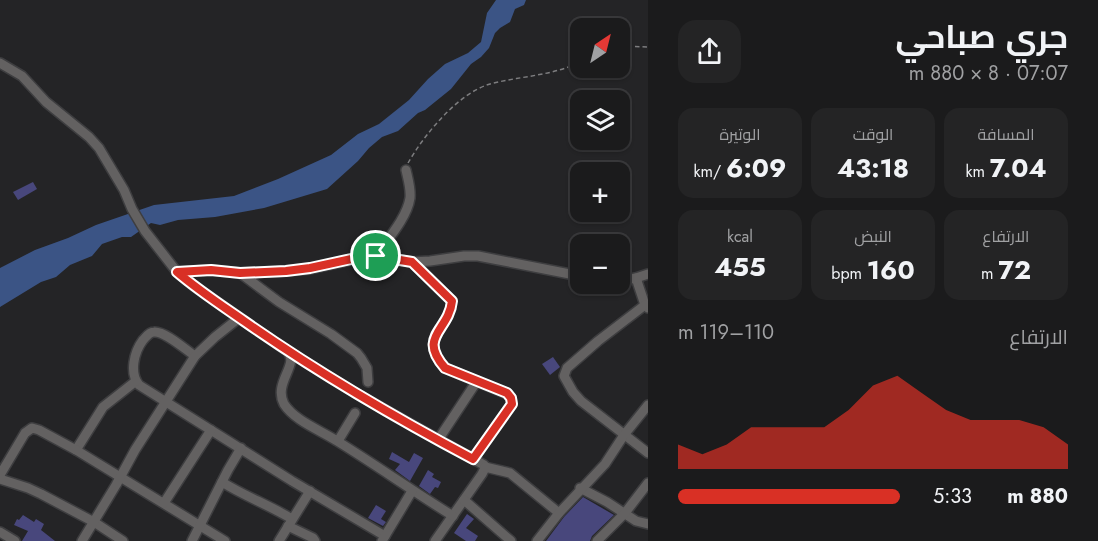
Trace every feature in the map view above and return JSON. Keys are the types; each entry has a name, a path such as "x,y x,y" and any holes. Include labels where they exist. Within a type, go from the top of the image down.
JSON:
{"street":[{"path":"0,63 22,76 46,102 99,148 145,231 177,272 212,300 286,350 357,394 485,467 510,473 559,513"},
{"path":"376,256 398,225 407,207 410,190 406,170"},
{"path":"177,272 211,270 240,273 302,270 365,256 412,262 478,256 570,274"},
{"path":"412,262 452,301 451,310 435,336 434,353 445,368 507,393 511,398 512,404 473,459"},
{"path":"240,273 279,302 357,353 367,368 368,382"},
{"path":"630,279 648,274"},
{"path":"636,278 646,307 598,341 567,368 564,375 581,401 648,453"},
{"path":"82,541 135,450 195,356 239,318"},
{"path":"195,356 163,334 153,332 139,345 134,358 136,381 384,539 412,491"},
{"path":"286,350 291,356 292,363 285,375 280,392 284,402 298,418 338,441 453,516"},
{"path":"76,450 103,407 136,381"},
{"path":"438,440 477,381"},
{"path":"537,541 580,488 601,468 648,405"},
{"path":"338,441 355,413"},
{"path":"123,541 94,522 41,494 0,477 25,433 32,428 39,430 225,541"},
{"path":"164,503 211,430"},
{"path":"192,541 241,448"},
{"path":"438,540 485,467"},
{"path":"222,482 274,508 315,541"},
{"path":"599,540 625,513 648,483"},
{"path":"580,488 639,522 648,524"},
{"path":"279,541 310,491"},
{"path":"464,500 511,541"},
{"path":"0,532 15,541"}],"path":[{"path":"630,46 648,46"},
{"path":"406,170 422,141 454,105 466,96 491,84 570,67"}],"water":[{"path":"496,0 526,0 524,5 515,9 510,22 495,33 489,48 471,64 451,89 398,131 382,137 327,189 264,208 215,217 178,220 160,225 151,223 131,237 122,237 102,244 92,256 70,265 56,277 41,282 0,307 0,268 35,250 96,225 154,205 234,196 331,155 358,134 379,124 409,100 445,64 468,53 481,42 487,13"}],"building":[{"path":"33,182 37,189 18,200 13,192"},
{"path":"553,357 560,367 550,375 542,364"},
{"path":"392,452 409,462 414,453 423,458 410,481 395,470 400,464 389,459"},
{"path":"428,470 434,474 432,477 441,482 438,488 435,487 430,494 419,486"},
{"path":"583,497 614,515 592,536 590,541 546,541 564,517"},
{"path":"376,505 386,511 381,519 386,522 383,526 368,518"},
{"path":"467,514 474,519 466,528 478,536 475,541 466,541 454,533"},
{"path":"23,515 34,522 36,519 44,524 41,530 55,541 22,541 28,531 14,525"}],"route":[{"path":"365,256 376,256 412,262 452,301 451,310 435,336 433,344 434,353 445,368 507,393 511,398 512,404 473,459 357,394 286,350 212,300 177,272 286,271 365,256"}]}
